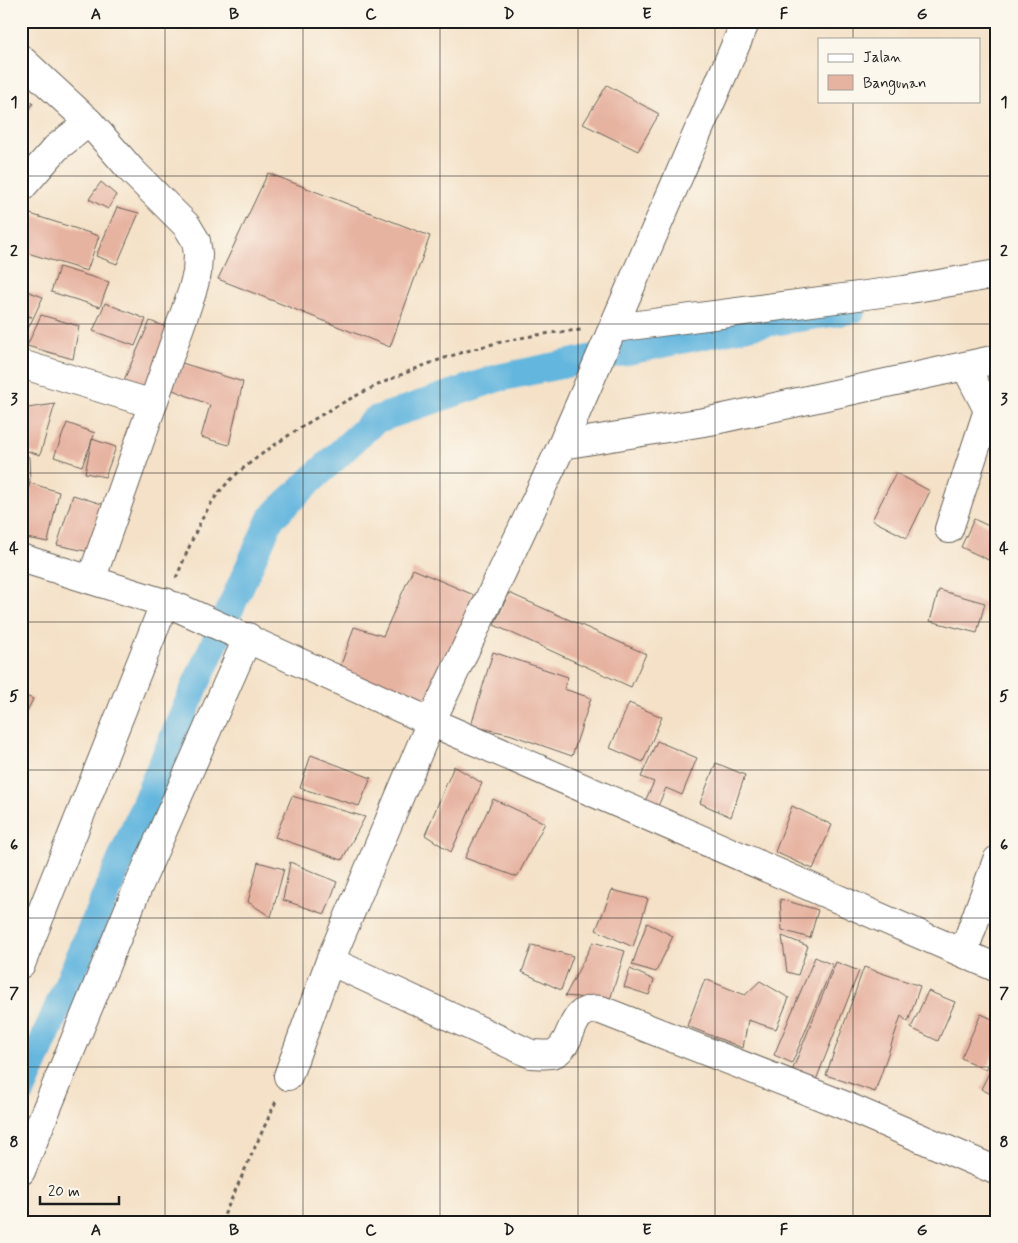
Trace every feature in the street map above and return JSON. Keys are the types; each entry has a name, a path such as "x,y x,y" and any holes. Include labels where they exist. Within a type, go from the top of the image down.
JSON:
{"street":[{"path":"288,1076 330,961 431,722 562,445 746,21"},
{"path":"21,59 89,122 132,171 187,226 196,241 197,273 192,292 91,580"},
{"path":"21,188 56,148 89,122"},
{"path":"610,338 997,274"},
{"path":"562,445 710,421 997,359"},
{"path":"21,364 153,404"},
{"path":"949,529 993,408 972,377 969,366"},
{"path":"21,558 171,604 431,722 997,968"},
{"path":"21,964 171,604"},
{"path":"21,1171 243,636"},
{"path":"963,953 997,860"},
{"path":"330,961 531,1054 554,1054 560,1048 580,1015 592,1008 601,1010 846,1106 997,1171"}],"path":[{"path":"171,604 200,525 220,491 257,457 320,415 378,385 462,354 557,332 610,338"},
{"path":"221,1222 288,1076"}],"building":[{"path":"607,85 659,114 638,151 583,124"},
{"path":"21,96 33,103 21,127"},
{"path":"268,173 430,236 390,347 218,279"},
{"path":"101,182 116,195 108,209 89,199"},
{"path":"117,207 139,213 117,264 96,256"},
{"path":"24,212 99,236 87,271 21,251 21,218"},
{"path":"59,267 109,282 100,307 51,292"},
{"path":"21,289 43,297 21,344 21,315 32,317 21,314"},
{"path":"105,303 146,319 135,346 93,331"},
{"path":"41,315 79,326 73,359 27,346"},
{"path":"150,321 172,329 146,390 124,380"},
{"path":"182,363 243,382 229,445 201,437 210,405 173,390"},
{"path":"55,404 40,455 21,449 21,409"},
{"path":"67,423 95,433 82,466 54,457"},
{"path":"92,439 116,447 105,477 85,473"},
{"path":"21,452 29,457 30,483 21,479"},
{"path":"896,473 930,491 907,538 872,520"},
{"path":"30,483 59,492 48,542 21,537 21,511"},
{"path":"73,495 105,505 90,552 57,545"},
{"path":"974,519 997,530 997,564 961,547"},
{"path":"413,569 476,596 426,711 339,671 354,627 383,636"},
{"path":"939,590 985,603 977,633 930,621"},
{"path":"509,593 646,654 631,687 494,625"},
{"path":"493,652 568,677 564,689 591,698 572,756 509,734 471,726"},
{"path":"21,694 33,699 21,724"},
{"path":"629,703 662,717 643,762 610,748"},
{"path":"657,741 697,758 682,795 666,788 658,806 645,801 654,782 641,777"},
{"path":"311,755 371,778 359,806 300,788"},
{"path":"716,763 745,775 731,817 700,803"},
{"path":"454,766 482,783 451,852 425,835"},
{"path":"292,796 365,817 342,860 275,837"},
{"path":"493,799 545,823 517,877 465,858"},
{"path":"792,806 832,825 813,869 775,852"},
{"path":"258,862 284,869 271,917 248,902"},
{"path":"290,862 337,882 325,914 283,900"},
{"path":"612,890 648,899 633,947 596,930"},
{"path":"780,899 818,910 810,938 782,930"},
{"path":"647,923 673,936 656,972 632,965"},
{"path":"782,936 808,946 798,975 787,972"},
{"path":"593,942 625,951 610,1000 565,996"},
{"path":"532,945 573,956 561,990 522,972"},
{"path":"815,957 833,965 792,1063 774,1055"},
{"path":"836,962 859,971 816,1080 792,1071"},
{"path":"864,967 920,986 908,1022 901,1016 875,1092 826,1075"},
{"path":"630,969 654,980 649,995 624,987"},
{"path":"705,979 745,995 760,981 789,998 776,1029 748,1020 743,1048 687,1026"},
{"path":"928,991 955,1002 938,1041 911,1028"},
{"path":"981,1014 997,1021 997,1046 986,1070 961,1058"},
{"path":"997,1057 997,1097 981,1089"}],"waterway":[{"path":"21,1093 197,682 271,518 375,420 498,378 753,325 852,310"}]}
